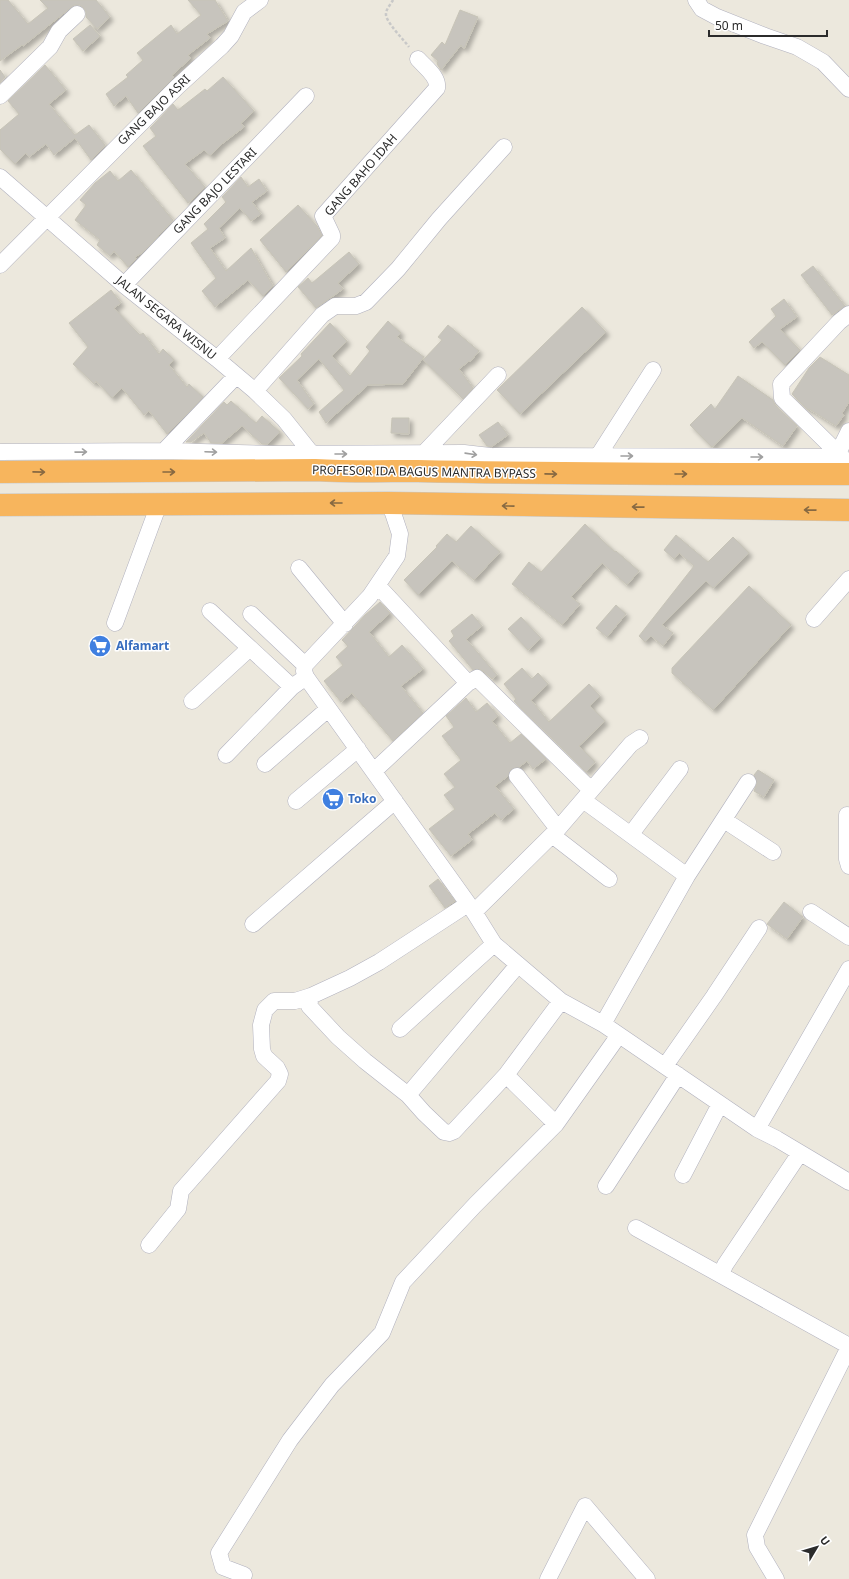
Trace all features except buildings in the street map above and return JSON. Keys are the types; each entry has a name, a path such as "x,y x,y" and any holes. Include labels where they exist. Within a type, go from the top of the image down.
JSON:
{"highway":[{"name":"PROFESOR IDA BAGUS MANTRA BYPASS","path":"0,472 314,462 360,472 416,471 522,474 844,462"},
{"path":"360,472 362,504"},
{"path":"0,505 388,504 849,510"}],"street":[{"name":"GANG BAJO ASRI","path":"0,264 177,86 222,46 231,36 244,12 260,0"},
{"path":"696,0 702,9 717,18 797,47 822,62 849,88"},
{"path":"0,96 50,47 59,31 77,14"},
{"name":"GANG BAHO IDAH","path":"218,359 332,238 323,216 437,88 436,81 418,59"},
{"name":"GANG BAJO LESTARI","path":"124,285 306,96"},
{"path":"255,391 322,315 335,306 356,306 366,302 398,269 439,219 504,147"},
{"name":"JALAN SEGARA WISNU","path":"0,177 45,218 124,285 218,359 255,391 284,419 314,462"},
{"path":"844,462 782,398 781,384 839,322 849,314"},
{"path":"598,456 652,370"},
{"path":"423,454 498,375"},
{"path":"164,450 236,376"},
{"path":"844,462 849,431"},
{"path":"0,452 164,450 274,454 314,462 423,454 464,453 490,456 598,456 844,462"},
{"path":"490,456 522,474"},
{"path":"115,623 159,504"},
{"path":"226,755 292,687 378,586 397,556 398,551 400,534 393,513 388,504"},
{"path":"299,568 345,624"},
{"path":"814,619 849,579"},
{"path":"378,586 468,683"},
{"path":"210,611 292,687"},
{"path":"251,614 306,671 328,709 471,908 494,944 517,966 561,1001 603,1024 757,1129 849,1182"},
{"path":"192,701 250,648"},
{"path":"374,772 468,683 478,678 587,795 631,834 687,876"},
{"path":"265,764 328,709"},
{"path":"149,1245 178,1209 181,1191 278,1081 280,1074 277,1068 264,1056 262,1049 262,1025 265,1010 274,1001 295,1001 311,996 350,978 471,908 555,832 631,744 640,738"},
{"path":"296,801 358,749"},
{"path":"631,834 680,769"},
{"path":"517,776 555,832 609,879"},
{"path":"603,1024 687,876 748,782"},
{"path":"253,924 395,801"},
{"path":"847,814 847,859 849,866"},
{"path":"724,820 773,852"},
{"path":"811,912 849,937"},
{"path":"606,1186 714,996 759,928"},
{"path":"400,1029 494,944"},
{"path":"408,1095 517,966"},
{"path":"757,1129 848,974"},
{"path":"311,996 310,1006 321,1020 365,1061 408,1095 444,1132 454,1131 506,1075 561,1001"},
{"path":"244,1575 223,1567 220,1554 290,1440 332,1385 382,1333 404,1282 475,1205 556,1124 619,1035"},
{"path":"506,1075 556,1124"},
{"path":"683,1175 720,1104"},
{"path":"721,1275 726,1265 800,1153"},
{"path":"636,1228 849,1347 844,1369 755,1535 757,1547 776,1579"},
{"path":"548,1579 585,1506 647,1579"}],"path":[{"path":"393,0 386,12 386,18 418,59"}],"place":[{"name":"Alfamart","path":"100,646"},
{"name":"Toko","path":"333,799"}]}
